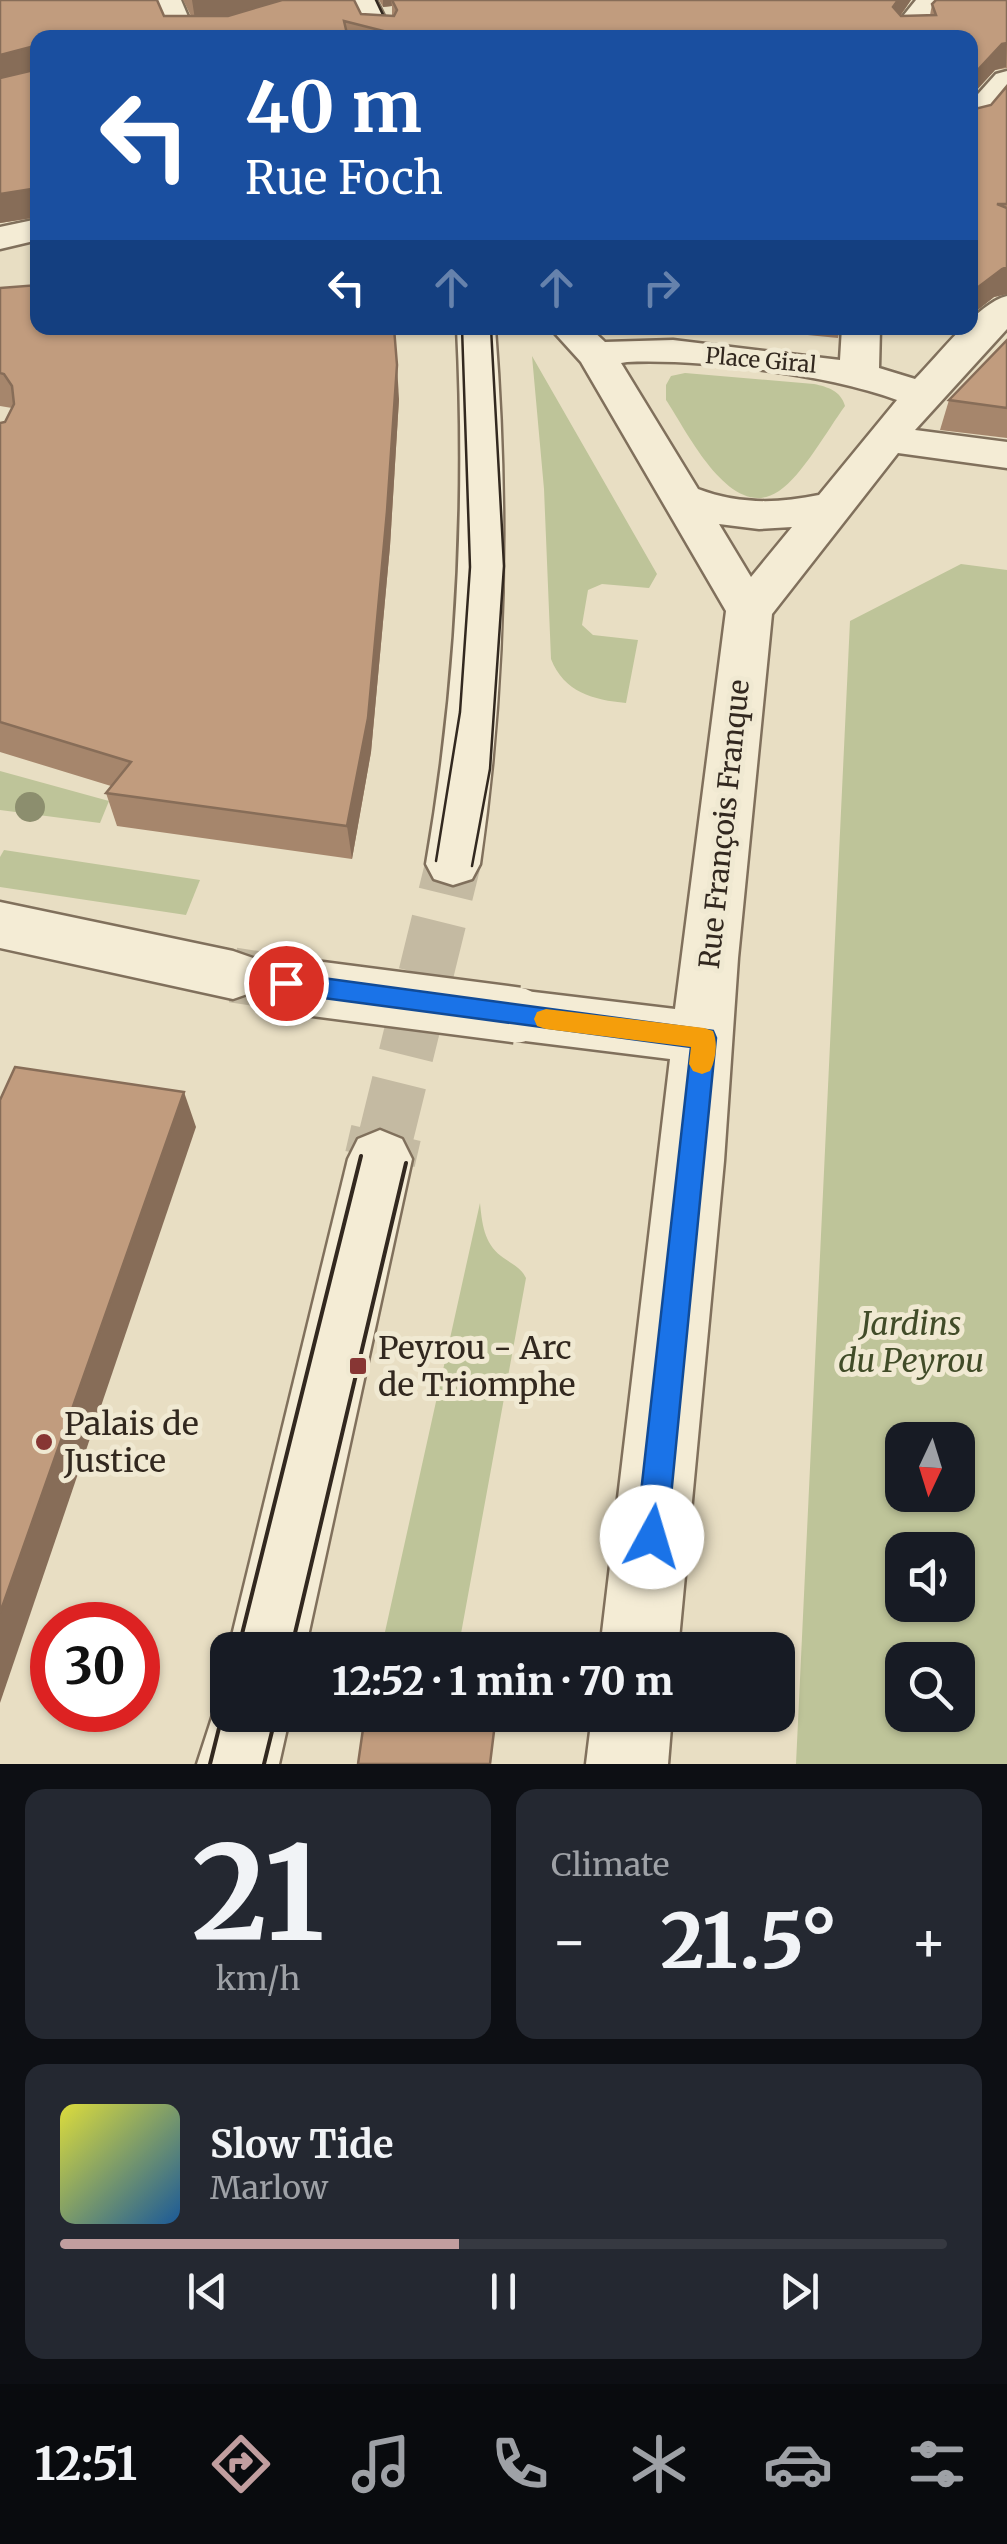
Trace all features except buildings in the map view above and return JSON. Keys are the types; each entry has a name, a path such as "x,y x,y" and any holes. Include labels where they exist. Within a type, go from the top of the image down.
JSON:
{"street":[{"path":"166,0 179,30"},
{"path":"362,0 377,30"},
{"path":"907,30 930,0"},
{"path":"978,109 1001,70"},
{"path":"0,238 30,231"},
{"path":"749,611 922,396 1007,307"},
{"path":"859,373 862,335"},
{"path":"453,864 469,777 485,604 486,536 476,336"},
{"name":"Place Giral","path":"579,338 624,349 826,366 859,373 922,396"},
{"name":"Place Giral","path":"579,338 749,611"},
{"path":"886,439 1007,455"},
{"path":"682,498 740,517 802,514 836,504"},
{"name":"Rue François Franque","path":"641,1632 704,1038 709,958 749,611"},
{"path":"0,925 142,958 276,982 704,1038"},
{"path":"0,947 142,958"},
{"path":"270,1632 380,1158"},
{"path":"238,1764 246,1732"},
{"path":"627,1764 630,1732"}],"green space":[{"path":"532,356 657,574 649,588 602,584 588,590 582,625 593,635 638,640 626,703 572,687 551,659 544,489"},
{"path":"685,373 814,384 837,393 845,406 788,484 761,498 744,495 712,470 666,400 666,385 671,376"},
{"name":"Jardins du Peyrou","path":"961,564 1007,570 1007,1764 796,1764 850,621"},
{"path":"0,771 109,801 100,823 0,810"},
{"path":"4,850 200,880 186,915 0,887 0,857"},
{"path":"480,1203 487,1239 526,1278 461,1632 385,1632"}],"tunnel":[{"path":"386,1136 453,864"},
{"path":"233,975 286,983"},
{"path":"380,1159 386,1133"}],"tram line":[{"path":"376,0 390,30"},
{"path":"436,861 460,712 470,567 462,335"},
{"path":"472,866 490,769 504,566 491,335"},
{"path":"242,1632 361,1156"},
{"path":"295,1632 406,1163"},
{"path":"210,1764 218,1732"},
{"path":"264,1764 272,1732"}],"slow traffic":[{"path":"546,1019 704,1038 702,1064"}],"place":[{"name":"Peyrou - Arc de Triomphe","path":"358,1366"},
{"name":"Palais de Justice","path":"44,1442"}],"route":[{"path":"286,983 704,1038 652,1537"}]}
